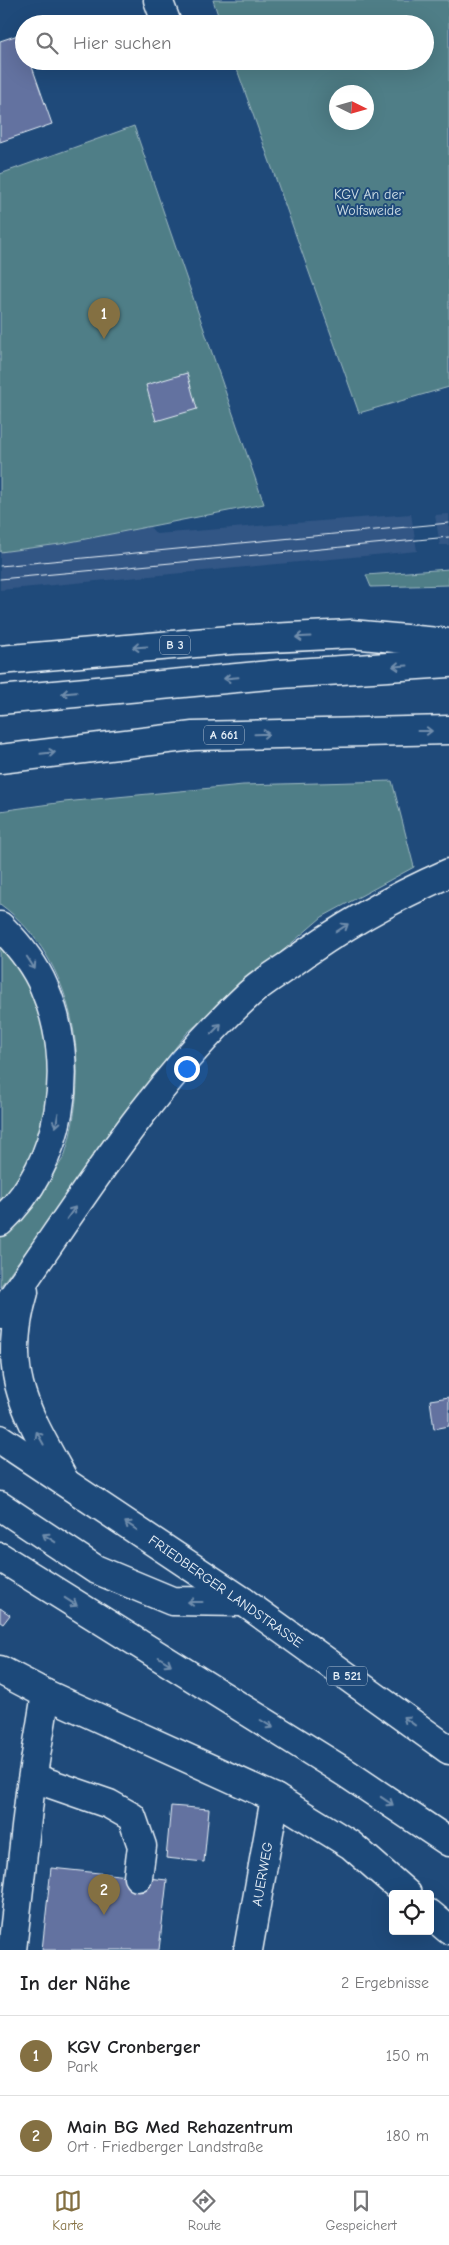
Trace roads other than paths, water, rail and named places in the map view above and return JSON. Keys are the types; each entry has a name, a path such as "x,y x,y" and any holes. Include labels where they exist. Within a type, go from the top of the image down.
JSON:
{"main road":[{"path":"158,0 164,15"},
{"name":"B 3","path":"0,660 230,640 351,634 449,643"},
{"path":"0,700 280,674 449,663"},
{"name":"A 661","path":"0,759 193,736 449,730"},
{"path":"0,1315 128,1131 182,1064 250,993 312,948 363,915 408,891 449,874"},
{"path":"0,926 32,964 44,987 60,1042 62,1066 57,1124 48,1152 22,1196 0,1222"},
{"path":"30,1273 13,1332 13,1360 23,1400 34,1427 64,1480"},
{"name":"FRIEDBERGER LANDSTRASSE","path":"0,1438 244,1602 449,1750"},
{"path":"0,1506 95,1568 172,1602 244,1602"},
{"path":"0,1557 346,1773 449,1842"},
{"path":"0,1670 46,1694 275,1798 351,1845 402,1890"},
{"path":"12,1950 30,1792 34,1778 46,1694"},
{"path":"34,1778 109,1804 132,1817 142,1846 138,1877"},
{"name":"AUERWEG","path":"248,1950 275,1798"},
{"path":"434,1917 449,1930"}],"tram line":[{"path":"0,566 449,523"},
{"path":"0,579 449,537"}],"place":[{"name":"KGV Cronberger","path":"104,339"},
{"name":"Main BG Med Rehazentrum","path":"104,1915"}],"park label":[{"name":"KGV An der Wolfsweide","path":"369,202"}]}
